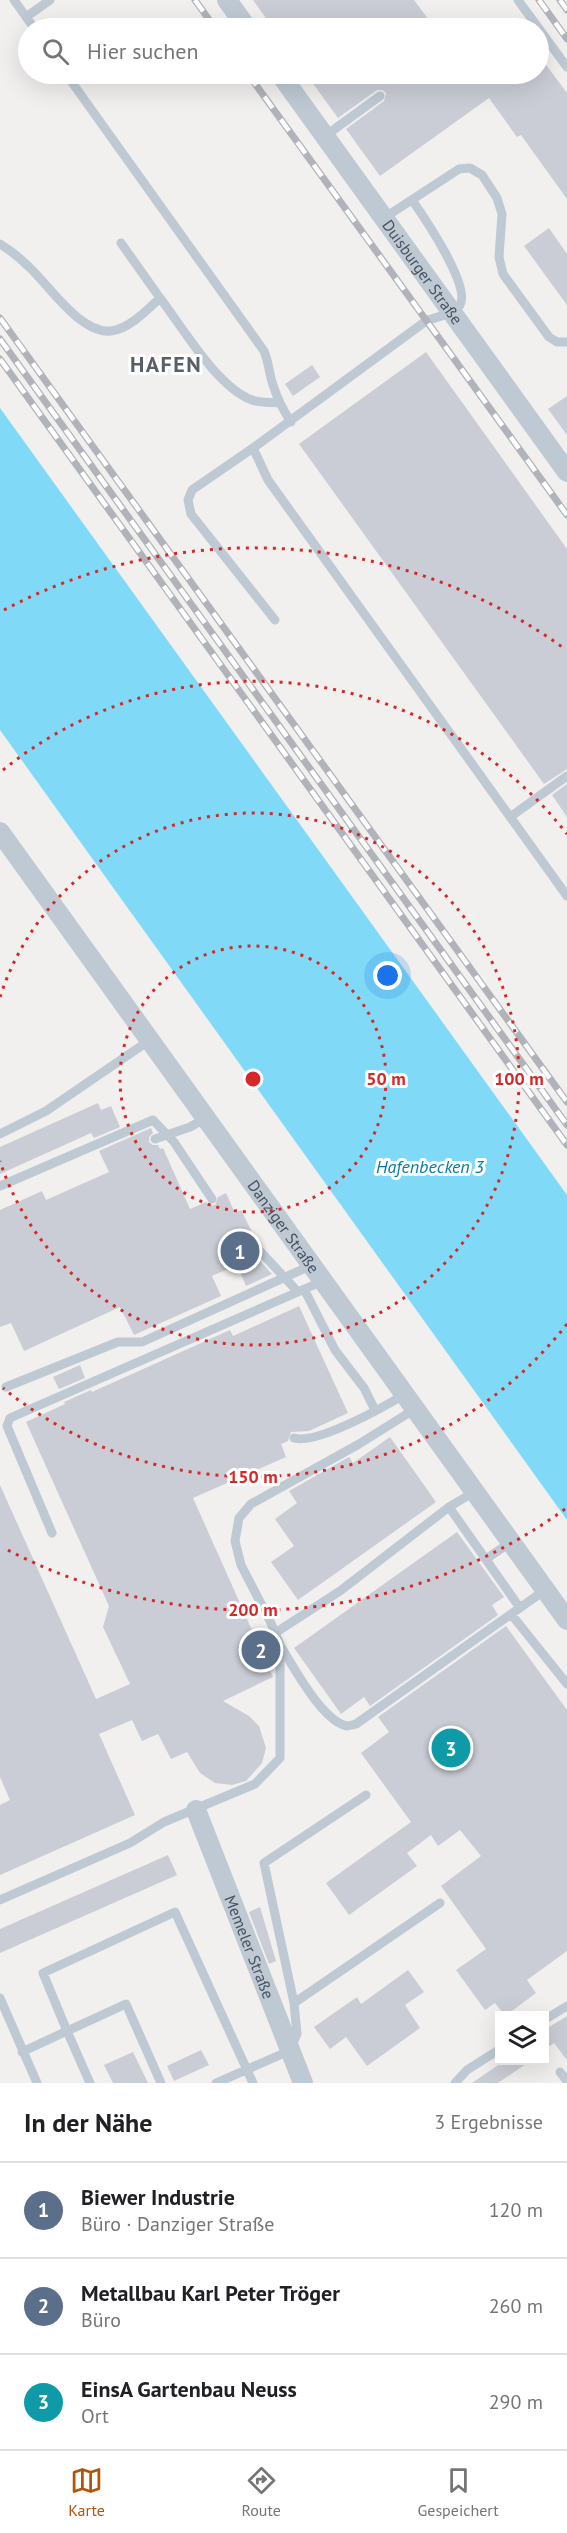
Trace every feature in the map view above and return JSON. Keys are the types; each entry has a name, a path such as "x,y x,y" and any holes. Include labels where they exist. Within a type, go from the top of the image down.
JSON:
{"street":[{"path":"227,0 240,18"},
{"name":"Duisburger Straße","path":"287,84 567,471"},
{"name":"Danziger Straße","path":"0,832 567,1620"},
{"name":"Memeler Straße","path":"196,1810 303,2083"}],"lane":[{"path":"14,0 26,17 50,0"},
{"path":"518,0 531,18"},
{"path":"549,42 567,67"},
{"path":"73,84 264,351 279,403 291,422"},
{"path":"325,136 380,96"},
{"path":"384,218 459,169 470,168 482,175 498,198 502,214 499,257 503,274 549,337 557,342 567,342"},
{"path":"275,620 191,514 188,500 192,490 291,422 426,321 452,312 460,304 462,293 458,280 430,225 412,200"},
{"path":"121,243 221,380 241,395 254,401 279,403"},
{"path":"0,244 30,267 86,324 100,329 111,331 133,321 160,298"},
{"path":"253,448 268,480 567,896"},
{"path":"510,818 567,776"},
{"path":"0,1134 46,1112 150,1040"},
{"path":"155,1139 190,1127 206,1118"},
{"path":"0,1186 153,1120 166,1134 212,1199"},
{"path":"245,1235 285,1278 301,1290 335,1350 364,1388 375,1410"},
{"path":"6,1387 118,1342 142,1342 285,1278 317,1273"},
{"path":"52,1533 7,1425 10,1418 301,1290 317,1273"},
{"path":"294,1438 302,1440 318,1437 375,1410 410,1402"},
{"path":"410,1402 359,1444 251,1504 239,1518 236,1541 241,1565 280,1645 319,1705 333,1718 347,1726 356,1724 545,1590"},
{"path":"275,1633 340,1591 449,1507 474,1492"},
{"path":"449,1507 520,1608"},
{"path":"486,1559 511,1542"},
{"path":"511,1614 567,1684"},
{"path":"0,1900 130,1843 164,1822 255,1784 280,1758 280,1645"},
{"path":"216,2083 289,2051 297,2034 294,2002 264,1863 366,1795"},
{"path":"294,2002 440,1903"},
{"path":"90,2083 43,1973 175,1912 253,2083"},
{"path":"0,1998 37,2083"},
{"path":"22,2052 126,2004 161,2083"},
{"path":"549,2017 567,2006"},
{"path":"455,2083 467,2070 495,2052"},
{"path":"560,2072 567,2081"}],"water":[{"name":"Hafenbecken 3","path":"0,408 567,1195 567,1520 0,730"}],"building":[{"path":"253,0 414,0 428,18 266,18"},
{"path":"549,69 567,93 567,199 521,135 517,137 489,98 380,176 346,129 384,101 386,93 377,90 338,118 313,84 549,84"},
{"path":"549,228 567,254 567,305 524,246"},
{"path":"426,352 567,549 567,769 544,784 299,444"},
{"path":"312,365 320,377 293,396 285,384"},
{"path":"567,396 567,435 548,409"},
{"path":"567,784 567,817 552,795"},
{"path":"98,1103 101,1110 111,1106 120,1127 94,1138 91,1133 0,1174 0,1147"},
{"path":"151,1128 153,1133 149,1137 149,1142 158,1145 160,1149 163,1148 190,1209 206,1202 215,1205 218,1197 226,1193 235,1213 241,1210 252,1232 243,1229 239,1232 239,1238 272,1274 246,1286 237,1265 212,1276 221,1296 134,1335 120,1307 24,1351 11,1323 0,1327 0,1210 42,1191 46,1200 109,1172 99,1151"},
{"path":"299,1306 348,1413 309,1431 291,1432 288,1441 281,1444 286,1457 193,1498 273,1677 223,1701 249,1716 259,1726 266,1748 262,1763 246,1781 232,1785 215,1783 200,1773 187,1752 171,1759 158,1734 142,1741 132,1720 99,1734 135,1815 0,1875 0,1805 10,1800 0,1777 0,1485 96,1699 130,1684 103,1627 109,1606 26,1422 65,1404 64,1402 91,1390 92,1392 230,1330 233,1336"},
{"path":"80,1365 85,1378 59,1389 53,1377"},
{"path":"390,1437 436,1502 298,1600 271,1562 294,1546 275,1519 297,1503 289,1491 349,1457 353,1463"},
{"path":"457,1532 504,1597 492,1605 498,1615 370,1706 364,1697 341,1714 294,1648"},
{"path":"506,1626 567,1710 567,1951 527,1980 536,1993 512,2011 501,2011 495,2003 485,2010 456,1970 486,1949 441,1886 481,1856 460,1830 438,1846 431,1835 407,1853 417,1866 349,1915 326,1883 411,1822 361,1753 389,1732 378,1717"},
{"path":"168,1855 177,1875 0,1953 0,1929"},
{"path":"260,1907 276,1961 269,1964 249,1912"},
{"path":"408,1970 424,1992 405,2005 420,2028 367,2066 346,2037 330,2049 314,2027 357,1997 361,2004"},
{"path":"567,2016 567,2060 554,2043 549,2046 549,2027"},
{"path":"201,2050 209,2065 174,2081 167,2066"},
{"path":"133,2052 148,2083 113,2083 104,2065"},
{"path":"498,2065 524,2065 498,2083 472,2083"}],"railway":[{"path":"195,0 208,18"},
{"path":"539,0 567,39"},
{"path":"560,0 567,10"},
{"path":"255,84 567,515"},
{"path":"0,318 567,1102"},
{"path":"0,339 567,1125"},
{"path":"0,359 567,1145"}],"place":[{"name":"Biewer Industrie","path":"240,1251"},
{"name":"Metallbau Karl Peter Tröger","path":"261,1650"},
{"name":"EinsA Gartenbau Neuss","path":"451,1748"}],"district":[{"name":"HAFEN","path":"166,364"}]}
